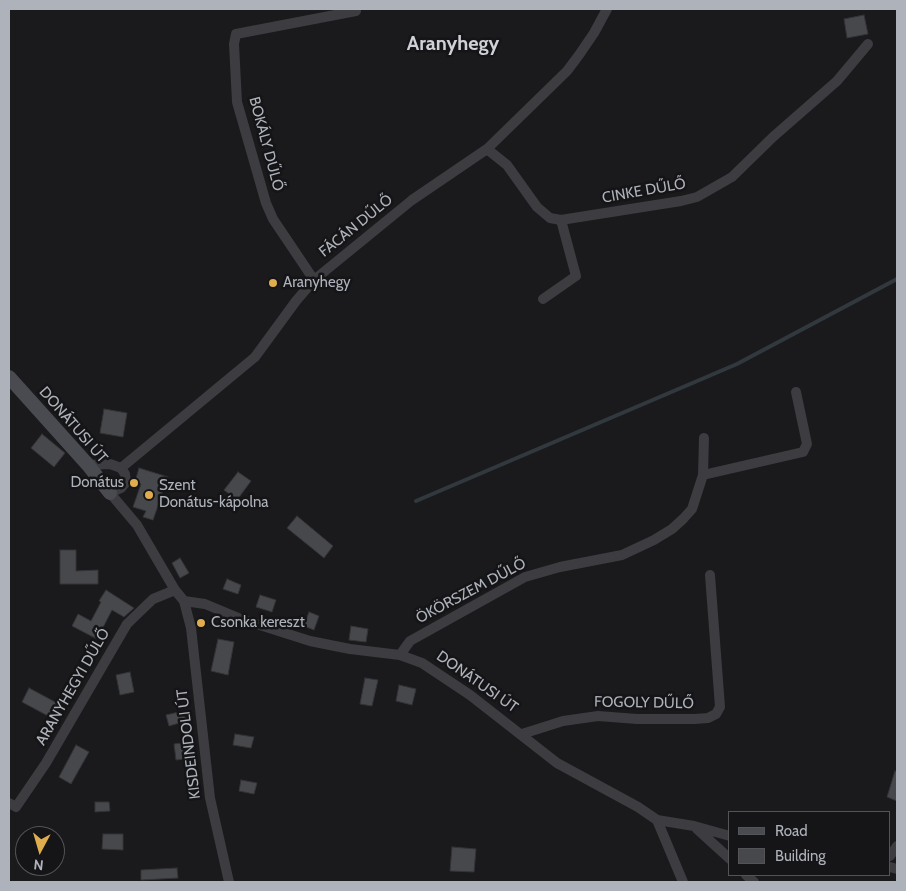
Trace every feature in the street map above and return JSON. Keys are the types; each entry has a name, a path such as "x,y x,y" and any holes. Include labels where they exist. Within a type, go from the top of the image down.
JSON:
{"street":[{"name":"FÁCÁN DŰLŐ","path":"122,468 255,357 296,301 314,280 412,200 486,149 566,71 594,33 607,9"},
{"name":"BOKÁLY DŰLŐ","path":"314,280 273,219 266,203 237,102 234,44 236,34 356,11"},
{"name":"CINKE DŰLŐ","path":"561,220 698,197 732,177 773,137 825,92 851,66 868,44"},
{"path":"486,149 507,164 537,207 550,218 561,220 576,276 543,299"},
{"name":"DONÁTUSI ÚT","path":"9,377 88,465 137,525 174,590 184,601 205,604 241,619 310,641 350,649 400,655 422,663 443,676 522,734 557,763 658,820"},
{"path":"703,475 803,452 807,444 796,392"},
{"name":"ÖKÖRSZEM DŰLŐ","path":"400,655 410,641 525,577 560,567 622,555 654,540 684,519 692,509 703,475 704,438"},
{"path":"88,465 110,464 122,468 126,482 121,488 110,493"},
{"name":"FOGOLY DŰLŐ","path":"522,734 563,721 598,716 695,720 708,718 716,714 720,707 710,575"},
{"name":"ARANYHEGYI DŰLŐ","path":"9,803 16,807 46,763 127,624 153,599 174,590"},
{"name":"KISDEINDOLI ÚT","path":"184,601 191,628 210,798 229,882"},
{"path":"658,820 694,826 728,835"},
{"path":"658,820 683,882"},
{"path":"694,826 728,857"}],"building":[{"path":"864,15 868,34 847,38 844,19"},
{"path":"104,409 127,413 123,437 100,433"},
{"path":"42,434 65,453 54,467 31,448"},
{"name":"Szent Donátus-kápolna","path":"139,468 168,477 153,520 143,517 146,511 133,507 141,484 135,482"},
{"path":"238,472 251,481 237,500 224,490"},
{"path":"297,516 333,546 324,558 287,528"},
{"path":"60,550 76,550 76,571 98,570 98,584 60,584"},
{"path":"180,558 189,573 180,578 172,563"},
{"path":"227,579 241,585 238,594 223,589"},
{"path":"106,590 134,608 124,617 112,610 97,639 72,626 78,614 91,621 101,602 99,601"},
{"path":"260,595 276,600 272,612 256,607"},
{"path":"309,612 319,616 314,630 304,626"},
{"path":"351,626 368,629 366,642 349,640"},
{"path":"218,639 234,642 228,675 211,671"},
{"path":"130,672 134,692 120,695 116,675"},
{"path":"365,678 378,680 372,706 360,704"},
{"path":"399,685 416,689 412,705 396,701"},
{"path":"29,688 57,703 50,717 22,702"},
{"path":"183,711 186,721 169,726 166,715"},
{"path":"235,734 254,737 251,748 233,745"},
{"path":"190,742 191,758 176,760 174,744"},
{"path":"76,745 89,752 71,784 59,777"},
{"path":"895,771 897,772 897,801 887,797"},
{"path":"241,780 257,783 254,794 239,791"},
{"path":"95,802 109,802 110,811 95,812"},
{"path":"103,834 123,834 123,850 102,849"},
{"path":"452,847 476,849 474,872 450,871"},
{"path":"177,868 178,878 141,880 141,870"}],"waterway":[{"path":"416,501 737,364 897,279"}],"place":[{"name":"Aranyhegy","path":"273,283"},
{"name":"Donátus","path":"134,483"},
{"name":"Szent Donátus-kápolna","path":"149,495"},
{"name":"Csonka kereszt","path":"201,623"}],"district":[{"name":"Aranyhegy","path":"453,44"}]}
